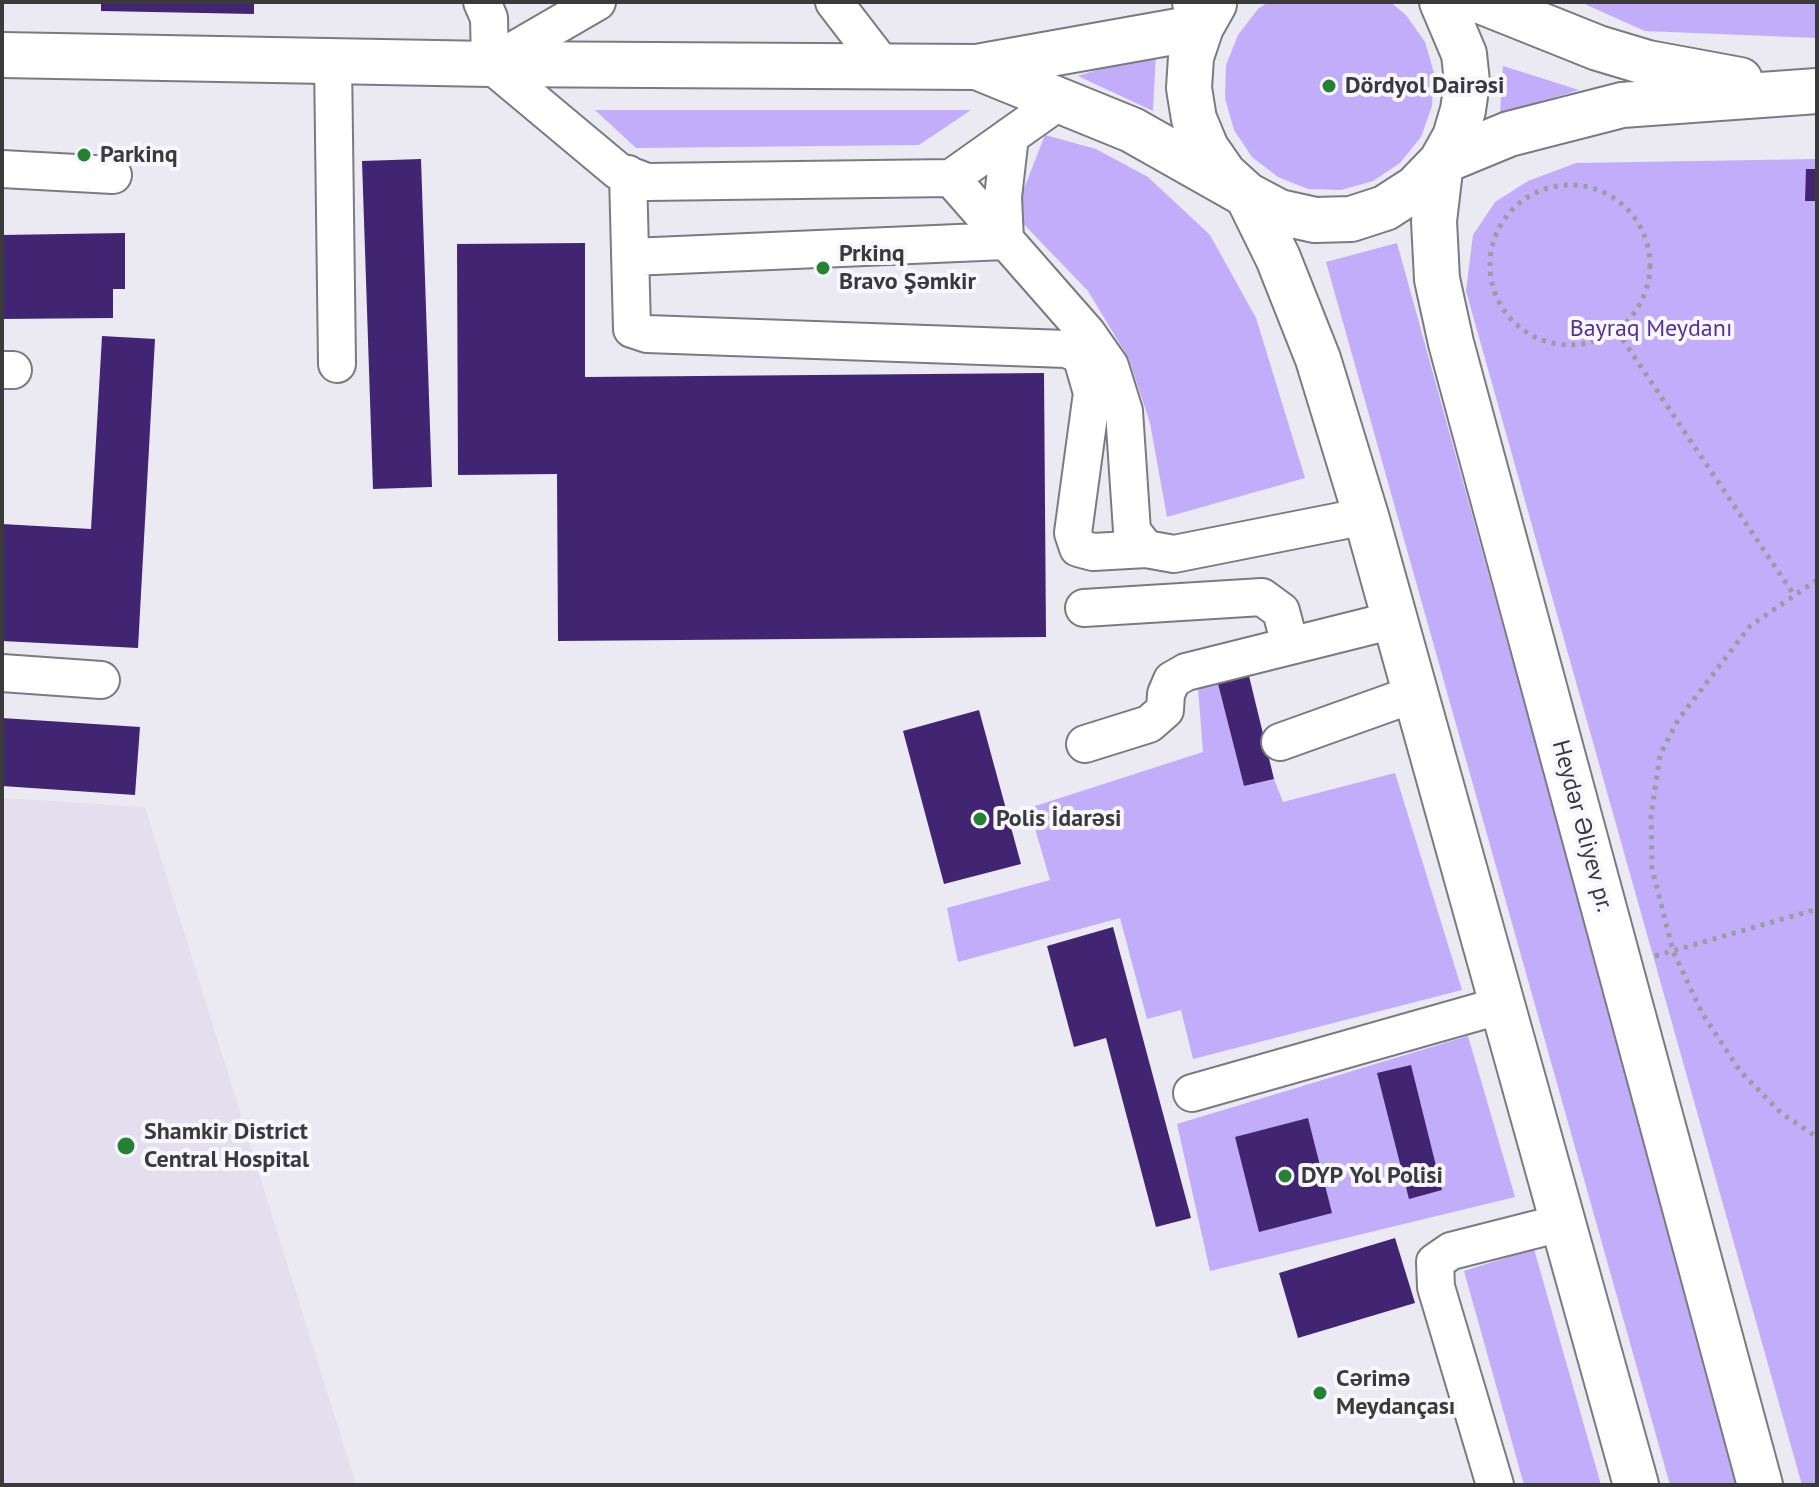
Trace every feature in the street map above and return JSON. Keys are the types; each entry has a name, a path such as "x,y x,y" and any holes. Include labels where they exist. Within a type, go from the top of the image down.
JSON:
{"main road":[{"path":"977,67 1132,130 1247,195 1291,215 1315,220 1351,219 1396,201 1416,188 1441,162 1459,124 1467,82 1464,54 1456,27 1442,2"},
{"path":"1483,2 1555,33 1648,63 1809,91"},
{"path":"2,55 490,64 977,67 1204,10 1191,57 1189,88 1194,119 1206,148 1224,174 1247,195 1278,258 1318,359 1366,516 1499,1006 1636,1485"},
{"path":"1441,162 1555,120 1622,105 1809,91"},
{"name":"Heydər Əliyev pr.","path":"1441,162 1434,253 1451,343 1760,1485"}],"lane":[{"path":"482,2 489,18 490,64 618,171 647,182 951,178 1061,100"},
{"path":"490,64 597,2"},
{"path":"834,2 884,67"},
{"path":"333,60 337,364"},
{"path":"1005,241 1003,197 1010,136"},
{"path":"2,169 113,175"},
{"path":"628,174 632,329 647,334 1066,349 1081,355 1092,393 1073,533 1078,548 1093,552 1146,549 1174,554 1366,516"},
{"path":"951,178 1087,333 1110,366 1124,411 1132,531 1146,549"},
{"path":"631,257 1005,241"},
{"path":"1084,608 1262,597 1281,611 1290,645"},
{"path":"1085,744 1149,724 1165,710 1166,694 1172,680 1186,672 1394,620"},
{"path":"2,673 101,680"},
{"path":"1280,742 1414,694"},
{"path":"1192,1093 1499,1006"},
{"path":"1495,1485 1436,1287 1435,1262 1451,1251 1561,1223"}],"path":[{"path":"1575,184 1616,199 1633,214 1647,243 1650,275 1644,297 1617,331 1598,341 1576,346 1554,345 1533,337 1515,325 1501,307 1492,288 1492,244 1501,223 1533,194 1553,186 1575,184"},
{"path":"1617,331 1794,595"},
{"path":"1817,580 1750,626 1678,720 1660,755 1651,815 1652,868 1673,951 1702,1013 1740,1071 1781,1113 1817,1137"},
{"path":"1620,967 1817,909"}],"shaded area":[{"name":"Shamkir District Central Hospital","path":"2,798 145,807 356,1485 2,1485"}],"green space":[{"name":"Dördyol Dairəsi","path":"1268,2 1390,2 1406,15 1425,42 1434,73 1432,106 1421,137 1400,163 1373,181 1341,190 1308,189 1278,177 1252,157 1234,130 1225,98 1226,65 1238,35 1258,9"},
{"path":"1580,2 1817,2 1817,38 1645,31"},
{"path":"1156,51 1153,111 1078,76"},
{"path":"1503,66 1579,90 1500,114"},
{"path":"595,110 971,110 919,145 636,148"},
{"path":"1045,135 1096,149 1148,177 1210,235 1256,318 1305,478 1167,517 1150,423 1129,359 1088,291 1014,214"},
{"name":"Bayraq Meydanı","path":"1817,159 1817,1485 1802,1485 1466,291 1473,235 1495,202 1528,181 1576,163"},
{"path":"1397,243 1740,1485 1670,1485 1326,262"},
{"path":"1218,684 1244,786 1274,779 1283,802 1395,773 1462,990 1193,1059 1181,1010 1147,1019 1120,918 958,962 947,908 1050,880 1029,808 1203,752 1198,688"},
{"path":"1468,1036 1515,1197 1210,1271 1177,1124"},
{"path":"1534,1249 1601,1485 1524,1485 1464,1271"}],"building":[{"path":"101,2 254,2 254,14 101,11"},
{"path":"421,159 432,487 373,489 362,161"},
{"path":"1806,169 1817,169 1817,201 1805,201"},
{"path":"125,233 125,289 113,289 113,318 2,319 2,235"},
{"path":"585,243 585,377 1044,373 1046,637 558,641 557,474 458,475 457,244"},
{"path":"102,336 155,339 138,648 2,641 2,524 91,529"},
{"path":"1249,676 1274,779 1244,786 1218,684"},
{"path":"979,710 1021,864 944,884 903,731"},
{"path":"2,718 140,727 135,795 2,786"},
{"path":"1113,927 1191,1218 1156,1227 1106,1038 1074,1047 1047,946"},
{"path":"1411,1065 1442,1190 1409,1199 1377,1073"},
{"path":"1308,1118 1332,1213 1259,1232 1235,1137"},
{"path":"1395,1238 1415,1303 1298,1338 1279,1273"}],"place":[{"name":"Dördyol Dairəsi","path":"1329,86"},
{"name":"Parkinq","path":"84,155"},
{"name":"Prkinq Bravo Şəmkir","path":"823,268"},
{"name":"Polis İdarəsi","path":"980,819"},
{"name":"Shamkir District Central Hospital","path":"126,1146"},
{"name":"DYP Yol Polisi","path":"1285,1176"},
{"name":"Cərimə Meydançası","path":"1320,1393"}]}
